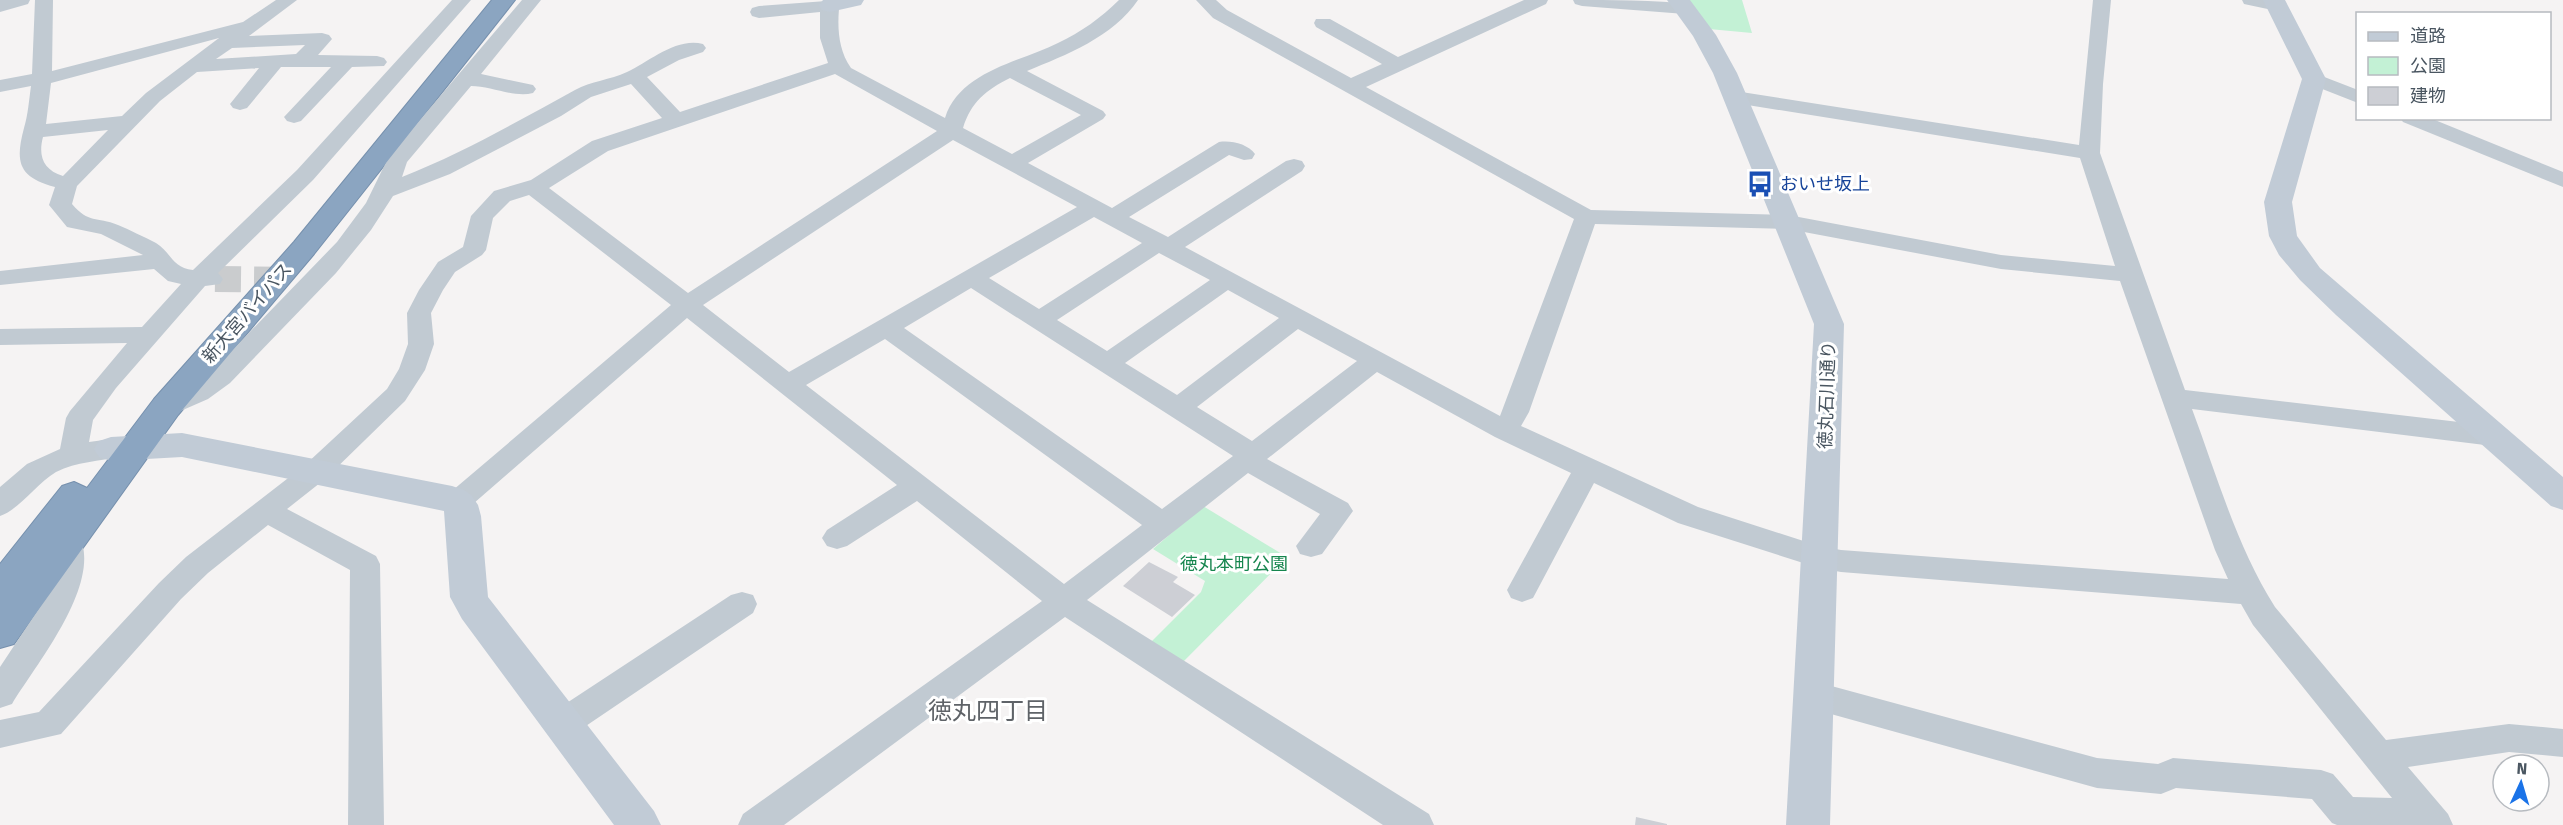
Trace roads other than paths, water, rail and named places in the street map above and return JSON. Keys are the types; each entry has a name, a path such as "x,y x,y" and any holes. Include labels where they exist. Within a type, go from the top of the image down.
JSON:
{"highway":[{"name":"新大宮バイパス","path":"0,591 122,449 366,141 489,0"},
{"name":"新大宮バイパス","path":"0,633 68,541 122,449 166,407 303,248 504,0"}],"street":[{"path":"0,6 21,0"},
{"path":"44,0 42,79 28,148 33,167 46,178 67,184"},
{"path":"207,279 177,276 159,261 151,250 108,229 75,222 60,205 67,184 126,122 171,81 288,0"},
{"path":"73,454 80,418 148,335 207,279 305,175 462,0"},
{"path":"303,248 323,241 341,229 532,0"},
{"path":"456,503 687,305 952,131 955,113 978,87 1092,33 1116,15 1129,0"},
{"path":"1205,0 1220,14 1587,217 1788,222 2001,262 2130,276"},
{"path":"1351,86 1539,0"},
{"path":"1582,0 1681,4"},
{"path":"2102,0 2093,84 2089,153 2130,276 2176,398 2214,509 2250,593 2264,616 2431,820"},
{"path":"759,12 838,2"},
{"path":"838,2 829,21 834,58 844,72 1505,430 1688,515 1819,557 2250,593"},
{"path":"2267,2 2314,79 2356,96"},
{"name":"徳丸石川通り","path":"1681,4 1716,54 1736,97 1829,324 1808,825"},
{"path":"1323,23 1397,65"},
{"path":"0,86 42,79 141,54 199,36 252,25"},
{"path":"227,42 322,39 302,60"},
{"path":"386,191 442,169 554,112 584,93 635,76 645,69 696,48"},
{"path":"192,66 302,60 377,62"},
{"path":"294,117 348,61"},
{"path":"240,104 275,62"},
{"path":"0,734 49,724 170,591 197,565 315,472 396,395 412,370 421,344 420,313 437,279 446,267 474,250 482,216 502,196 533,187 600,146 839,66"},
{"path":"1010,70 1096,115 1012,163"},
{"path":"635,76 675,120"},
{"path":"2314,79 2278,202 2283,236 2294,255 2310,274 2563,497"},
{"path":"466,80 485,80 526,89"},
{"path":"1736,97 2089,153"},
{"path":"2415,120 2563,180"},
{"path":"33,132 126,122"},
{"path":"788,384 972,278 1227,147 1244,154"},
{"path":"166,407 200,393 213,384 318,277 342,250 386,191 398,161"},
{"path":"1039,320 1294,166"},
{"path":"533,187 1064,601 1416,825"},
{"path":"1505,430 1516,412 1587,217"},
{"path":"0,278 159,261"},
{"path":"292,280 318,277"},
{"path":"972,278 1338,511 1311,546"},
{"path":"1107,363 1228,279"},
{"path":"1178,408 1297,317"},
{"path":"886,327 1163,525"},
{"path":"0,337 148,335"},
{"path":"756,825 1064,601 1376,360"},
{"path":"2176,398 2493,436"},
{"path":"0,505 35,472 73,454 182,445 433,493 460,505 463,516 469,597 475,608 639,825"},
{"path":"1522,590 1588,468"},
{"path":"837,538 918,486"},
{"path":"266,511 365,564 366,825"},
{"path":"0,694 61,599 70,571 68,541"},
{"path":"562,724 742,604"},
{"path":"1813,695 2097,773 2161,779 2173,773 2321,785 2344,812 2431,820"},
{"path":"2380,756 2509,738 2563,743"}],"tunnel":[{"path":"215,279 292,280"}],"place":[{"name":"おいせ坂上","path":"1760,184"}],"district":[{"name":"徳丸四丁目","path":"988,711"}],"park label":[{"name":"徳丸本町公園","path":"1234,564"}]}
